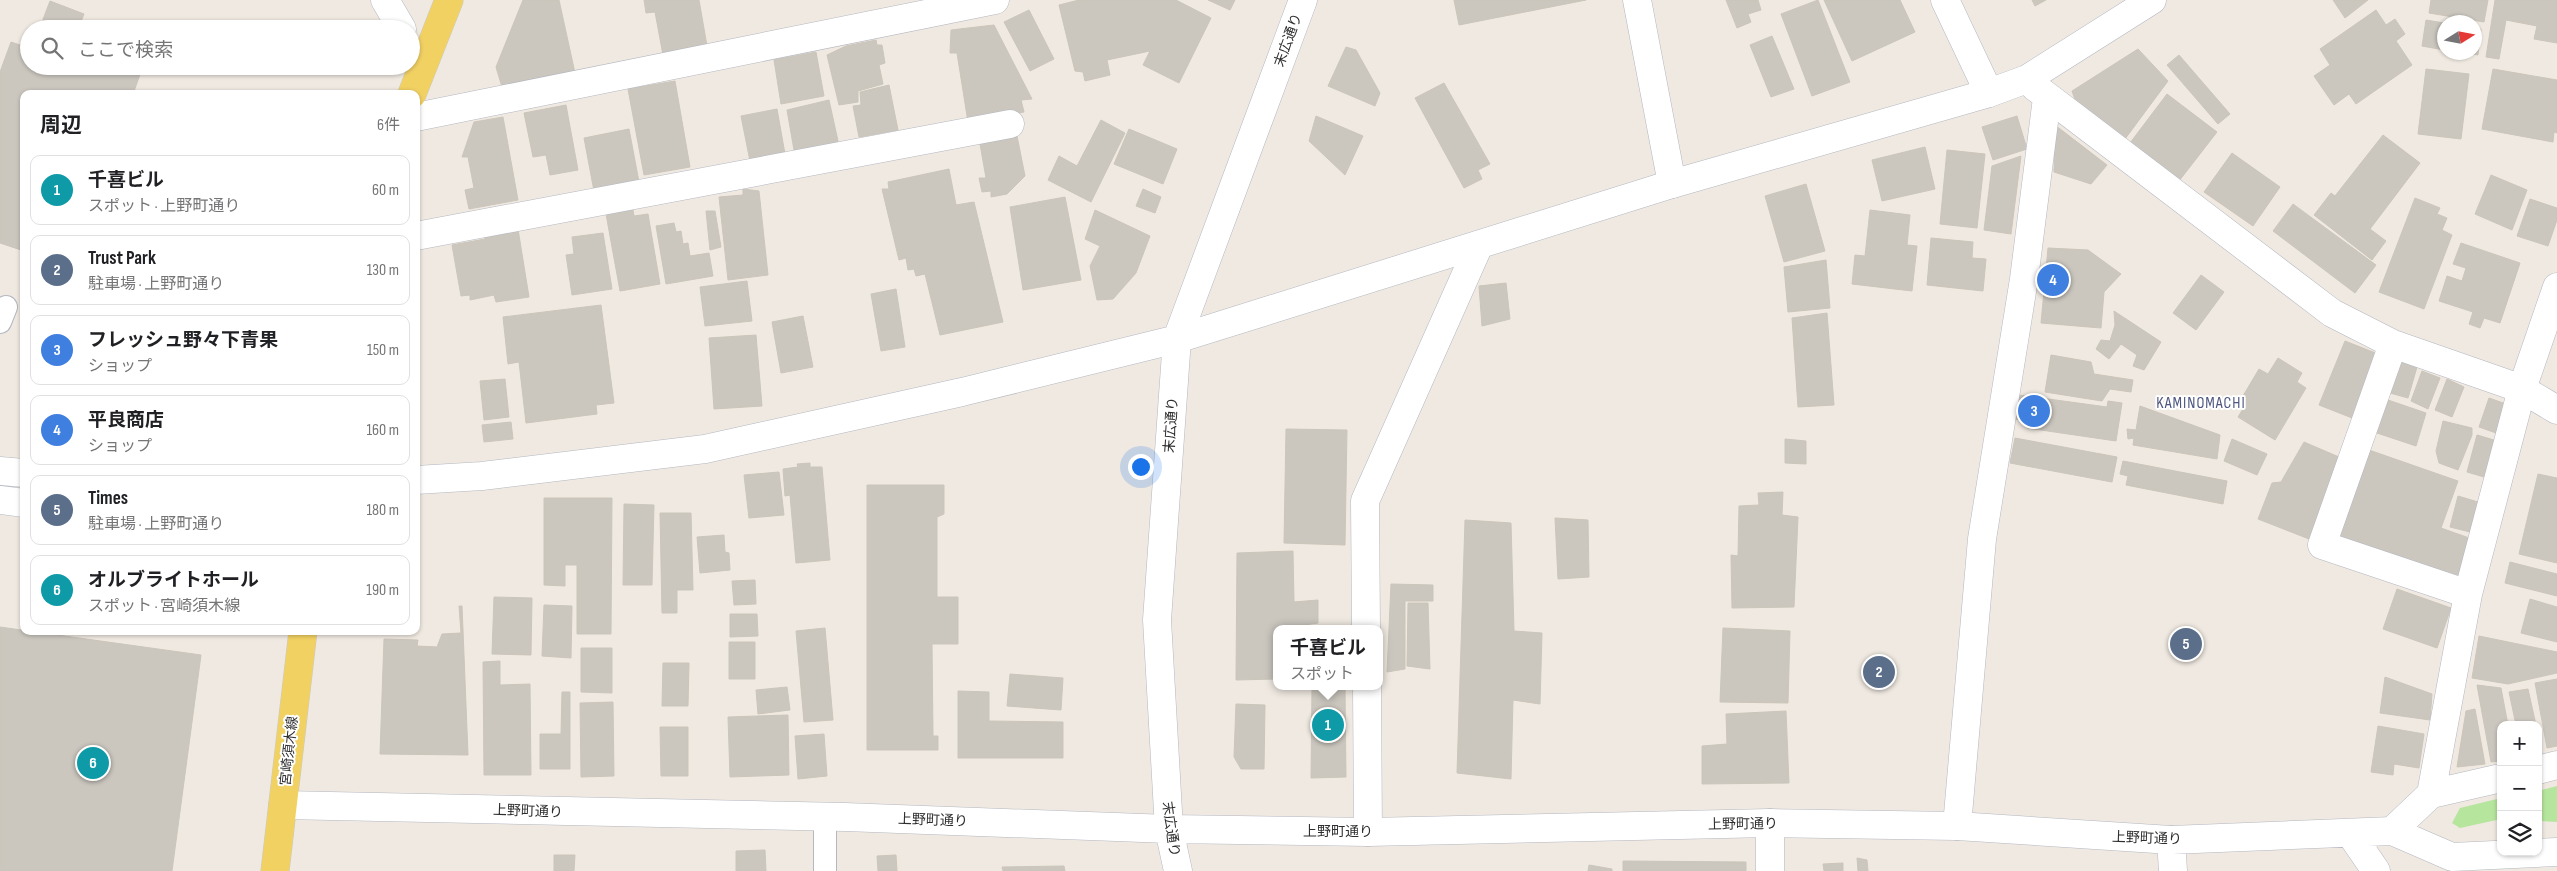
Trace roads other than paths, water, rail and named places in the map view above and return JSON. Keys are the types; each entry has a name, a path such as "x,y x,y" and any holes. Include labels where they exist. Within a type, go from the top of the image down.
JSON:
{"main road":[{"path":"420,49 449,0"},
{"path":"412,90 414,75"},
{"name":"宮崎須木線","path":"275,871 300,635"}],"street":[{"path":"384,0 396,20"},
{"path":"420,117 995,0"},
{"name":"末広通り","path":"1178,871 1168,829 1157,620 1177,339 1303,0"},
{"path":"1637,0 1672,184"},
{"path":"1945,0 1989,92"},
{"path":"420,480 482,476 705,449 962,392 1177,339 1672,184 1989,92 2026,79 2152,0"},
{"path":"2026,79 2046,98 2332,313 2393,344 2522,389 2557,410"},
{"path":"1957,826 1982,539 2024,279 2046,98"},
{"path":"420,235 1010,124"},
{"path":"1366,625 1365,501 1479,245"},
{"path":"2431,794 2468,594 2522,389 2557,286"},
{"path":"2393,344 2322,545 2468,594"},
{"path":"0,471 20,473"},
{"path":"0,500 20,502"},
{"path":"1367,690 1368,832"},
{"path":"2542,769 2557,765"},
{"path":"2392,831 2431,794 2497,779"},
{"name":"上野町通り","path":"283,805 825,817 1168,829 1368,832 1770,823 1957,826 2171,840 2392,831 2452,856 2557,852"},
{"path":"1770,823 1770,871"},
{"path":"2350,833 2376,871"},
{"path":"2171,840 2173,871"}],"lane":[{"path":"825,817 825,871"}],"place":[{"name":"平良商店","path":"2053,280"},
{"name":"フレッシュ野々下青果","path":"2034,411"},
{"name":"Times","path":"2186,644"},
{"name":"Trust Park","path":"1879,672"},
{"name":"千喜ビル","path":"1328,725"},
{"name":"オルブライトホール","path":"93,763"}],"district":[{"name":"KAMINOMACHI","path":"2201,403"}]}
